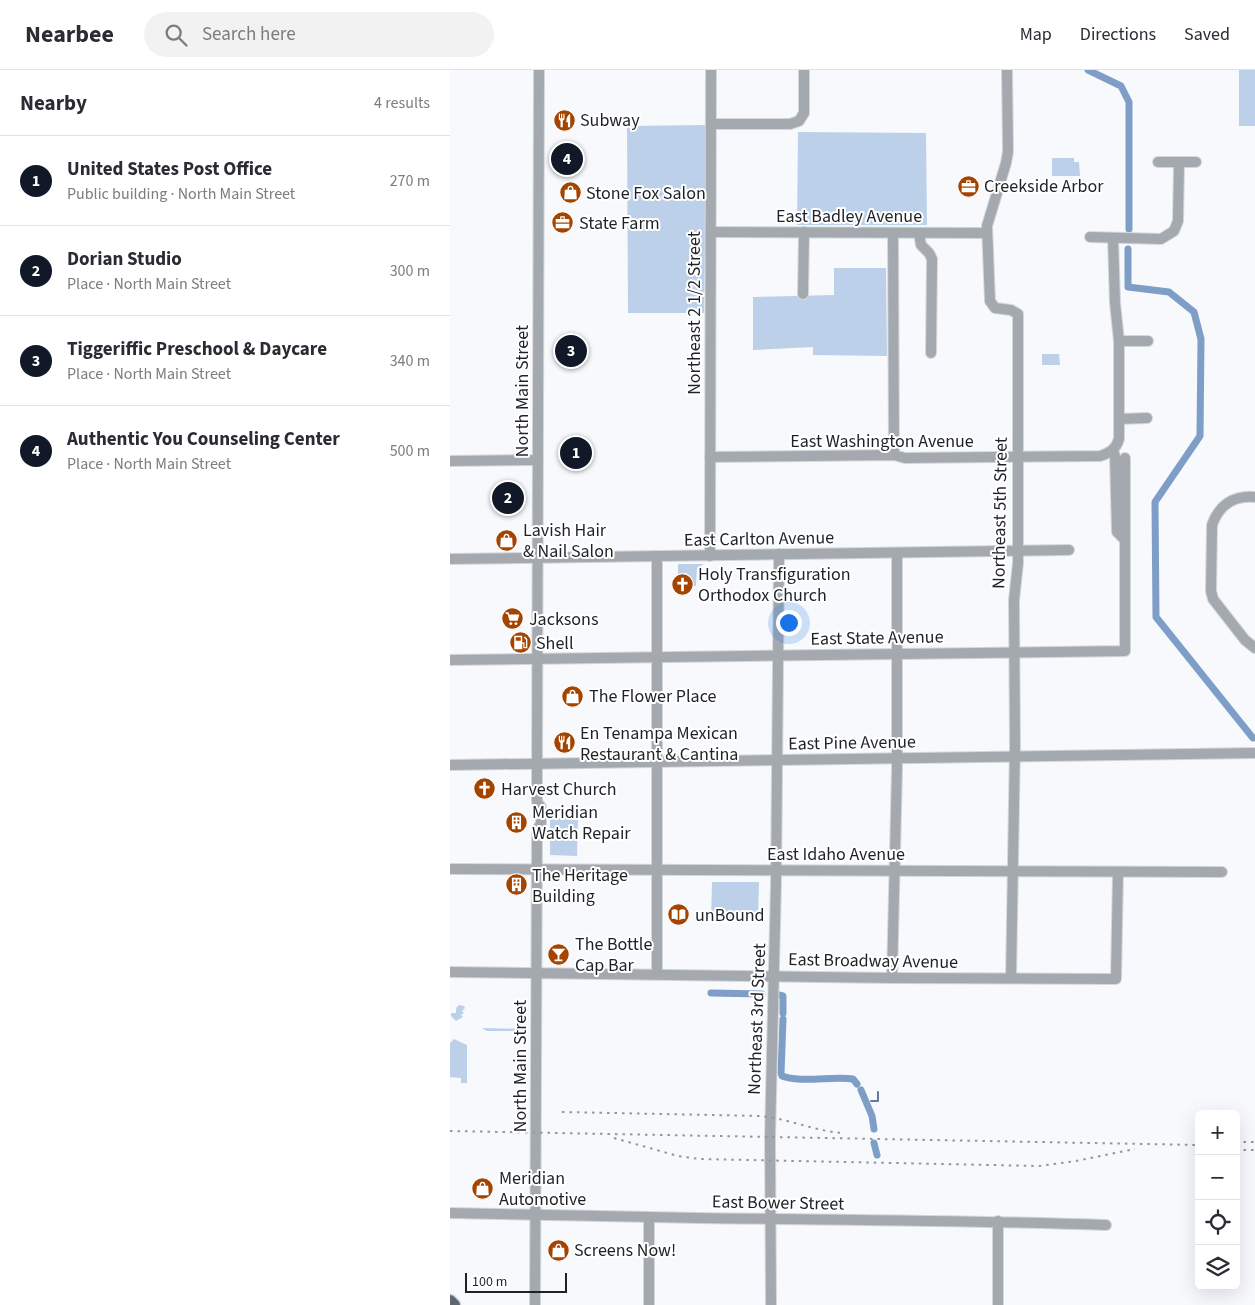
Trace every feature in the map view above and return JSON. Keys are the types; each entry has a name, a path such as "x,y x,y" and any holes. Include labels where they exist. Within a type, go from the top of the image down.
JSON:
{"main road":[{"path":"450,1301 454,1305"}],"street":[{"name":"North Main Street","path":"535,1305 538,828 534,824 534,807 537,802 538,659 539,70"},
{"name":"Northeast 2 1/2 Street","path":"710,556 711,70"},
{"path":"711,124 790,124 799,121 804,113 804,70"},
{"name":"Northeast 5th Street","path":"1007,70 1008,152 987,226 990,301 995,308 1011,310 1018,314 1018,563 1014,600 1015,757 1011,978"},
{"path":"1158,162 1196,162"},
{"path":"1090,237 1161,239 1174,231 1178,221 1179,162"},
{"name":"East Badley Avenue","path":"711,232 988,233"},
{"path":"803,294 804,232"},
{"path":"893,233 894,455"},
{"path":"919,233 921,245 929,252 932,260 931,353"},
{"path":"1114,238 1115,303 1119,341 1119,439 1113,451 1115,456 1116,532 1124,540"},
{"path":"1119,341 1148,341"},
{"path":"1119,419 1147,418"},
{"name":"East Washington Avenue","path":"710,457 894,455 906,458 1100,456 1113,451"},
{"path":"1124,540 1125,458"},
{"path":"450,461 538,460"},
{"path":"1255,497 1239,497 1231,500 1219,510 1212,525 1211,591 1213,599 1244,640 1255,648"},
{"name":"East State Avenue","path":"450,660 1125,651 1124,540"},
{"name":"East Carlton Avenue","path":"450,559 1069,550"},
{"path":"892,978 897,759 897,553"},
{"name":"Northeast 3rd Street","path":"771,1305 770,1133 775,976 779,554"},
{"path":"657,974 658,556"},
{"name":"East Pine Avenue","path":"450,765 1255,753"},
{"name":"East Idaho Avenue","path":"450,869 1222,872"},
{"name":"East Broadway Avenue","path":"450,972 892,978 1116,978 1118,872"},
{"name":"East Bower Street","path":"450,1213 650,1218 998,1221 1106,1225"},
{"path":"649,1305 650,1218"},
{"path":"998,1221 998,1305"}],"shaded area":[{"path":"1239,70 1255,70 1255,126 1239,126"},
{"path":"705,125 707,127 704,313 628,313 627,126"},
{"path":"798,132 926,133 927,225 797,225"},
{"path":"1052,158 1074,158 1074,162 1079,162 1080,176 1052,176"},
{"path":"834,268 886,268 887,356 813,355 813,347 753,350 753,297 834,295"},
{"path":"1042,354 1059,354 1060,365 1042,365"},
{"path":"678,564 704,564 697,568 696,586 688,586 687,573 678,574"},
{"path":"550,818 578,819 577,856 550,855"},
{"path":"712,882 759,882 758,920 711,919"},
{"path":"459,1005 465,1008 462,1011 464,1013 461,1015 463,1017 456,1021 451,1016 451,1013 456,1013 456,1008"},
{"path":"483,1029 525,1029 524,1031 487,1031"},
{"path":"454,1039 467,1045 467,1083 461,1083 461,1078 450,1077 450,1043"}],"waterway":[{"path":"1088,70 1121,86 1129,102 1129,229"},
{"path":"1128,249 1128,287 1169,292 1194,312 1201,339 1200,436 1155,502 1156,617 1253,738 1255,738"},
{"path":"711,993 762,994"},
{"path":"779,995 783,996 783,1013"},
{"path":"783,1019 782,1076 798,1079 853,1079 857,1084"},
{"path":"861,1090 872,1116 874,1129"},
{"path":"871,1101 878,1101 878,1092"},
{"path":"874,1143 877,1155"}],"railway":[{"path":"562,1112 761,1116 842,1133"},
{"path":"450,1131 1195,1145"},
{"path":"614,1138 678,1156 700,1159 1039,1166 1076,1161 1135,1149"},
{"path":"1240,1142 1255,1142"},
{"path":"1240,1150 1255,1150"}],"place":[{"name":"Subway","path":"564,120"},
{"name":"Authentic You Counseling Center","path":"567,159"},
{"name":"Creekside Arbor","path":"968,186"},
{"name":"Stone Fox Salon","path":"570,193"},
{"name":"State Farm","path":"563,223"},
{"name":"Tiggeriffic Preschool & Daycare","path":"571,351"},
{"name":"United States Post Office","path":"576,453"},
{"name":"Dorian Studio","path":"508,498"},
{"name":"Lavish Hair & Nail Salon","path":"507,540"},
{"name":"Holy Transfiguration Orthodox Church","path":"682,584"},
{"name":"Jacksons","path":"513,619"},
{"name":"Shell","path":"520,643"},
{"name":"The Flower Place","path":"573,696"},
{"name":"En Tenampa Mexican Restaurant & Cantina","path":"564,743"},
{"name":"Harvest Church","path":"485,789"},
{"name":"Meridian Watch Repair","path":"516,822"},
{"name":"The Heritage Building","path":"516,885"},
{"name":"unBound","path":"679,915"},
{"name":"The Bottle Cap Bar","path":"559,954"},
{"name":"Meridian Automotive","path":"483,1188"},
{"name":"Screens Now!","path":"558,1250"}]}
